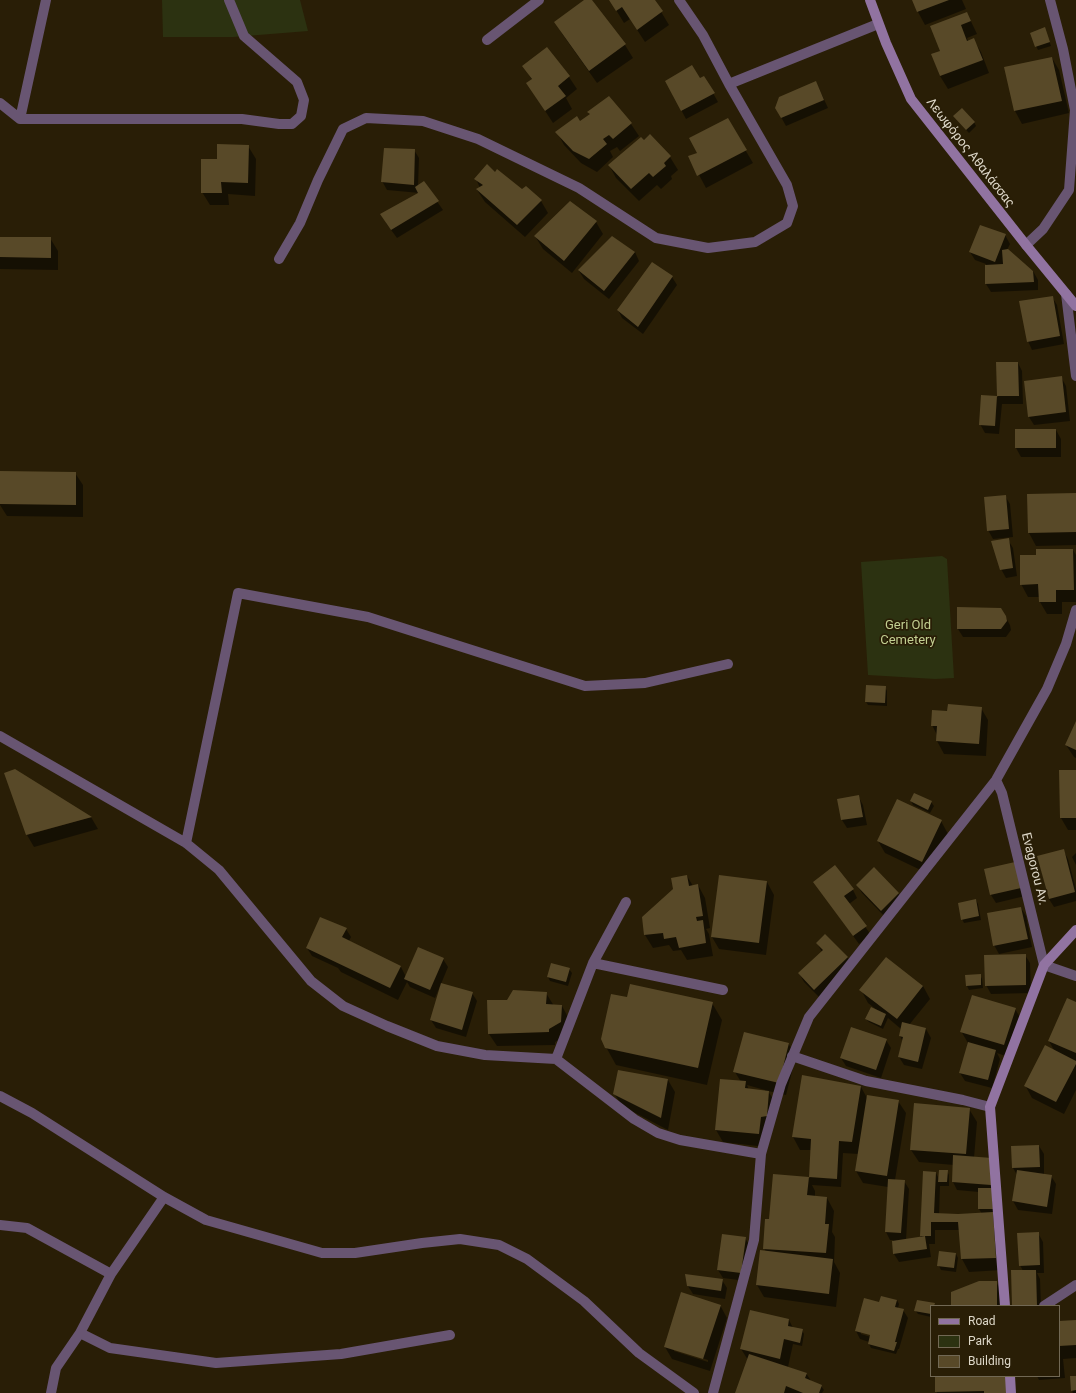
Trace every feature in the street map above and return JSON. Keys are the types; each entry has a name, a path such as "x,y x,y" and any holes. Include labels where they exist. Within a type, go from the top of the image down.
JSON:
{"main road":[{"name":"Λεωφόρος Αθαλάσσας","path":"870,0 878,24 911,99 1076,306"},
{"path":"1005,1305 990,1107 1044,965 1076,930"},
{"path":"1010,1377 1011,1393"}],"street":[{"path":"20,119 46,0"},
{"path":"0,104 20,119 242,119 279,124 292,124 301,116 304,100 297,82 244,36 229,0"},
{"path":"487,40 539,0"},
{"path":"279,259 300,223 318,180 343,129 366,118 423,121 478,139 579,188 656,238 708,248 755,242 787,223 793,206 787,185 702,35 679,0"},
{"path":"1026,245 1043,229 1069,190 1074,110 1064,49 1050,0"},
{"path":"729,84 878,24"},
{"path":"1066,294 1076,376"},
{"path":"186,843 238,593 368,617 585,686 645,683 728,664"},
{"path":"713,1393 754,1240 761,1154 781,1084 809,1016 996,780 1047,689 1066,644 1076,610"},
{"path":"0,736 186,843 218,870 311,981 343,1006 387,1026 438,1046 485,1055 556,1059 634,1119 658,1132 680,1140 761,1154"},
{"name":"Evagorou Av.","path":"996,780 1002,793 1044,965"},
{"path":"556,1059 593,963 626,902"},
{"path":"593,963 723,990"},
{"path":"1044,965 1076,976"},
{"path":"792,1056 866,1081 963,1100 990,1107"},
{"path":"0,1096 32,1113 164,1197 206,1220 322,1253 355,1253 460,1239 499,1245 527,1259 584,1301 639,1353 694,1393"},
{"path":"51,1393 56,1368 80,1333 111,1274 164,1197"},
{"path":"0,1225 27,1228 111,1274"},
{"path":"1046,1305 1076,1285"},
{"path":"80,1333 110,1348 216,1363 341,1354 450,1335"}],"green space":[{"path":"162,0 300,0 308,31 233,37 163,37"},
{"name":"Geri Old Cemetery","path":"942,556 947,559 954,678 935,679 868,675 861,562"}],"building":[{"path":"584,0 592,0 626,44 589,71 554,22"},
{"path":"609,0 655,0 663,11 637,30 622,7 616,11"},
{"path":"912,0 949,0 917,12"},
{"path":"967,12 971,21 961,25 967,41 974,38 983,60 940,76 931,54 940,51 930,26"},
{"path":"1045,27 1050,42 1035,47 1030,33"},
{"path":"547,47 570,76 558,86 566,96 545,111 526,83 532,79 522,66"},
{"path":"1052,57 1062,101 1014,111 1004,67"},
{"path":"692,65 700,78 704,76 715,93 681,111 665,81"},
{"path":"816,81 824,100 781,118 775,108 779,97"},
{"path":"609,96 632,123 613,139 609,135 603,139 607,144 589,159 573,151 555,132 577,116 580,121 590,114 587,112"},
{"path":"962,108 975,122 966,130 953,116"},
{"path":"728,118 747,150 697,176 688,156 697,153 689,138"},
{"path":"650,134 671,156 664,163 666,166 653,177 649,173 631,189 608,165 641,137 644,140"},
{"path":"217,144 249,145 248,183 221,182 222,193 201,193 201,159 217,159"},
{"path":"384,148 415,149 414,185 381,182"},
{"path":"487,164 495,172 497,169 522,189 526,186 542,200 517,225 476,189 483,185 474,179"},
{"path":"424,181 439,201 391,230 380,214 418,193 415,187"},
{"path":"570,201 597,221 564,261 534,236"},
{"path":"980,225 1006,234 995,262 969,252"},
{"path":"612,236 635,252 604,291 578,270"},
{"path":"0,237 51,237 51,258 0,257"},
{"path":"1008,249 1033,271 1034,282 985,284 985,265 1003,264 1002,250"},
{"path":"652,262 673,276 638,327 617,310"},
{"path":"1053,296 1060,336 1027,342 1019,301"},
{"path":"996,362 1018,362 1019,396 997,396"},
{"path":"1062,376 1066,412 1028,417 1024,381"},
{"path":"981,395 997,396 995,426 979,425"},
{"path":"1015,429 1056,429 1056,448 1015,448"},
{"path":"0,471 76,472 76,505 0,504"},
{"path":"1076,493 1076,532 1028,533 1027,494"},
{"path":"1006,495 1009,529 987,531 984,497"},
{"path":"1009,538 1013,568 1000,570 991,541"},
{"path":"1036,549 1073,549 1074,590 1056,590 1056,602 1039,602 1038,584 1020,585 1020,555 1036,555"},
{"path":"957,607 1001,608 1007,621 1001,629 957,629"},
{"path":"866,685 886,686 885,703 865,702"},
{"path":"948,704 982,707 979,744 936,741 937,726 931,726 932,710 947,711"},
{"path":"1076,721 1076,750 1065,745"},
{"path":"15,769 92,817 26,835 4,773"},
{"path":"1059,770 1076,770 1076,818 1060,818"},
{"path":"914,793 932,801 928,810 910,801"},
{"path":"859,795 863,817 841,820 837,799"},
{"path":"897,799 942,820 922,862 877,841"},
{"path":"1064,849 1075,892 1049,899 1037,856"},
{"path":"1015,862 1021,888 990,895 984,869"},
{"path":"835,865 854,889 844,896 867,926 853,936 813,882"},
{"path":"874,867 899,893 881,911 856,885"},
{"path":"687,875 689,886 698,884 703,916 696,917 697,921 703,920 706,943 679,948 676,937 664,939 663,933 644,935 642,917 673,889 671,878"},
{"path":"719,875 767,881 759,943 711,937"},
{"path":"976,899 979,916 961,920 958,903"},
{"path":"1021,907 1028,939 993,946 987,913"},
{"path":"320,917 347,928 342,937 401,966 390,988 306,948"},
{"path":"825,934 848,957 814,990 798,973 823,950 816,943"},
{"path":"418,947 444,958 430,990 404,979"},
{"path":"1026,954 1026,985 985,986 984,955"},
{"path":"886,957 923,986 897,1019 859,990"},
{"path":"551,963 570,968 566,982 547,977"},
{"path":"981,974 981,985 966,986 965,975"},
{"path":"441,983 473,992 462,1030 430,1020"},
{"path":"630,984 713,1002 698,1068 605,1048 601,1039 611,994 627,997"},
{"path":"513,990 547,992 546,1004 562,1005 561,1022 549,1029 549,1032 488,1034 487,1000 507,1000"},
{"path":"972,995 1016,1008 1004,1045 960,1032"},
{"path":"1067,998 1076,1002 1076,1053 1048,1041"},
{"path":"871,1007 886,1014 881,1026 865,1019"},
{"path":"902,1022 926,1028 918,1062 898,1057 903,1037 899,1036"},
{"path":"851,1027 887,1039 876,1070 840,1058"},
{"path":"744,1032 789,1043 779,1083 733,1072"},
{"path":"968,1042 996,1050 988,1080 959,1073"},
{"path":"1045,1045 1076,1061 1076,1064 1056,1102 1024,1086"},
{"path":"618,1070 668,1079 661,1118 613,1094"},
{"path":"802,1075 861,1086 852,1142 839,1141 837,1179 809,1177 811,1139 792,1137"},
{"path":"720,1079 746,1081 745,1088 769,1091 767,1116 761,1117 759,1134 715,1130"},
{"path":"867,1095 899,1100 887,1176 855,1171"},
{"path":"914,1103 970,1108 966,1154 910,1150"},
{"path":"1039,1145 1040,1167 1012,1168 1011,1146"},
{"path":"953,1155 992,1158 991,1185 952,1182"},
{"path":"939,1170 948,1170 947,1182 938,1182"},
{"path":"1017,1170 1052,1175 1047,1207 1012,1201"},
{"path":"923,1171 936,1172 934,1213 958,1214 993,1212 996,1258 961,1259 958,1222 931,1222 931,1236 920,1236"},
{"path":"773,1174 809,1177 807,1195 827,1197 825,1224 829,1224 826,1253 763,1249 765,1219 769,1219"},
{"path":"888,1179 905,1180 901,1233 885,1232"},
{"path":"978,1188 992,1188 993,1209 978,1209"},
{"path":"1039,1232 1040,1265 1019,1266 1017,1233"},
{"path":"722,1234 746,1237 741,1273 717,1270"},
{"path":"925,1236 927,1249 893,1254 892,1241"},
{"path":"760,1250 833,1259 829,1294 756,1285"},
{"path":"939,1251 956,1253 954,1268 937,1266"},
{"path":"1011,1270 1036,1270 1037,1305 1012,1305"},
{"path":"685,1274 723,1279 721,1291 687,1286"},
{"path":"979,1281 997,1281 997,1305 951,1305 951,1292"},
{"path":"681,1292 721,1305 703,1359 664,1347"},
{"path":"881,1296 897,1300 895,1307 904,1309 894,1351 868,1344 870,1335 855,1331 864,1298 879,1302"},
{"path":"917,1300 935,1303 934,1305 930,1305 930,1314 914,1311"},
{"path":"750,1310 789,1319 788,1326 803,1329 800,1343 784,1339 780,1359 740,1349"},
{"path":"1076,1320 1076,1345 1060,1346 1060,1321"},
{"path":"749,1354 807,1373 805,1378 822,1385 819,1393 803,1393 786,1386 784,1393 735,1393"},
{"path":"1070,1376 1076,1376 1076,1390 1071,1391"},
{"path":"935,1377 1008,1377 1008,1393 984,1393 984,1391 935,1392"}]}
